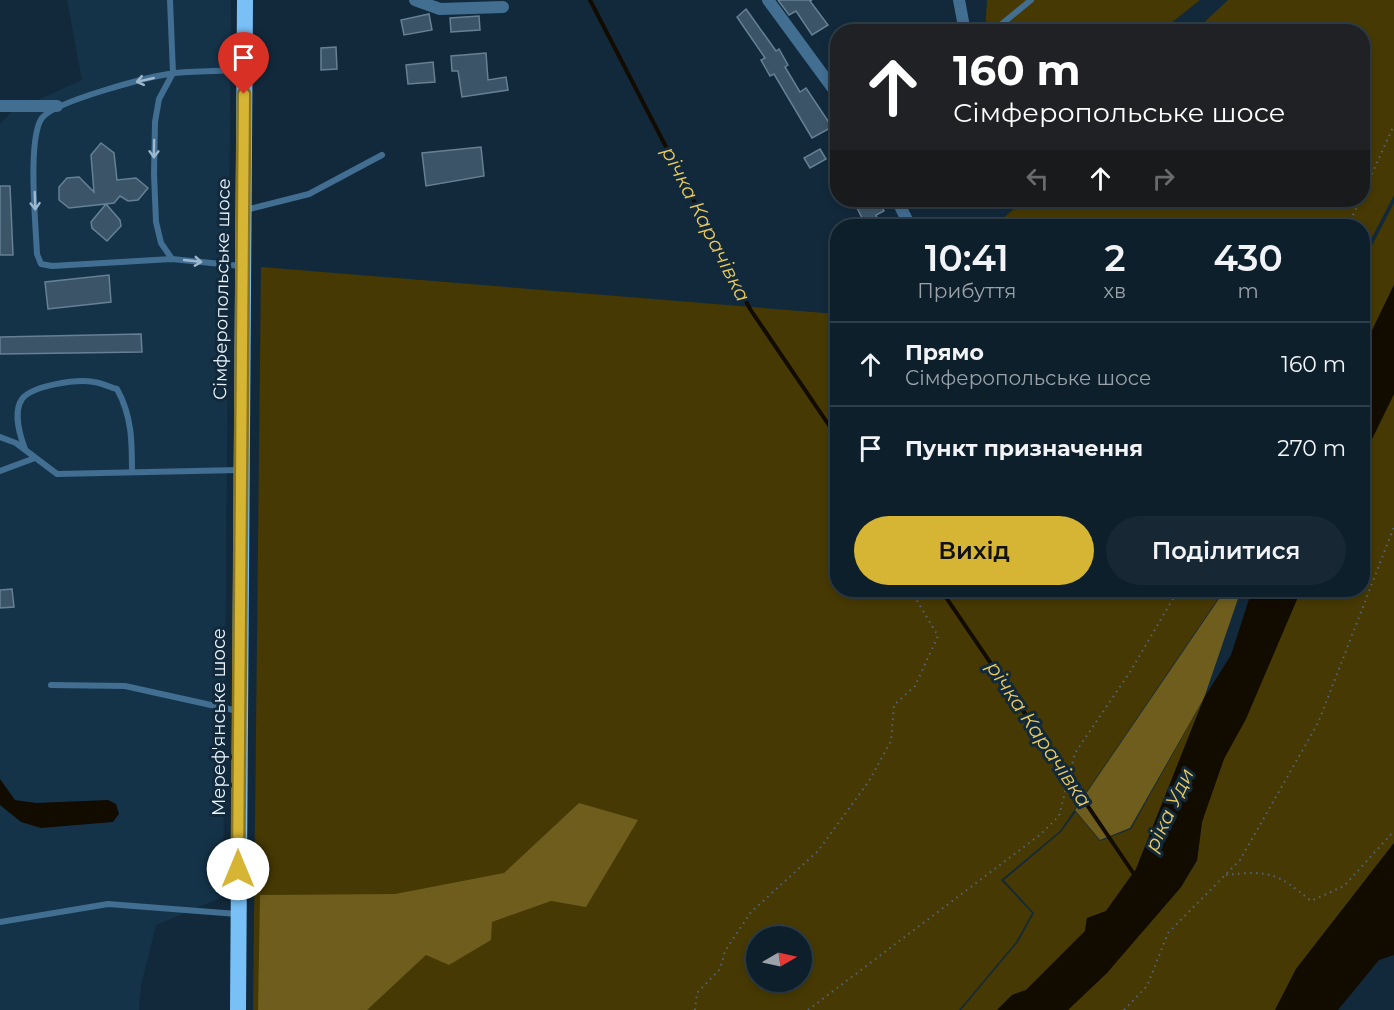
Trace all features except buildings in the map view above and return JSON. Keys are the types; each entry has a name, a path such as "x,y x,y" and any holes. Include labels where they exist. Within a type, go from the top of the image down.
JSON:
{"highway":[{"name":"Сімферопольське шосе","path":"239,578 245,0"},
{"name":"Мереф'янське шосе","path":"238,1010 239,578"}],"street":[{"path":"415,0 440,9 503,7"},
{"path":"768,0 830,84"},
{"path":"959,0 964,24"},
{"path":"0,106 57,106"}],"lane":[{"path":"170,0 173,73 159,99 155,122 154,174 156,222 161,243 172,259"},
{"path":"1002,24 1031,0"},
{"path":"242,266 172,259 52,266 41,264 37,254 35,133 42,118 57,106 136,81 173,73 244,70"},
{"path":"243,210 309,194 382,155"},
{"path":"25,450 20,435 18,414 22,400 32,392 60,383 92,381 117,389 128,408 132,434 132,472"},
{"path":"0,437 25,450 57,474 240,470"},
{"path":"0,471 35,458"},
{"path":"51,686 125,686 239,711"},
{"path":"0,922 108,904 238,914"}],"path":[{"path":"1370,178 1394,125"},
{"path":"1370,589 1394,527"},
{"path":"695,1010 697,993 720,969 725,951 752,912 818,851 869,782 891,741 894,705 915,686 938,636 916,597"},
{"path":"808,1010 1041,834 1059,816 1075,753 1130,672 1174,597"},
{"path":"1124,1010 1148,986 1168,933 1240,860 1318,723 1367,597"},
{"path":"1225,875 1252,872 1282,878 1311,901 1344,886 1394,831"}],"shaded area":[{"path":"67,0 231,0 223,897 156,925 141,985 139,1010 0,1010 0,125 11,112 82,80"},
{"path":"987,0 1200,0 1170,24 986,24"},
{"path":"1228,0 1394,0 1394,195 1370,242 1370,219 1003,219 1015,207 1370,207 1370,24 1202,24"},
{"path":"1394,203 1394,285 1370,334 1370,250"},
{"path":"261,267 830,313 830,597 1219,597 1060,831 1001,880 1032,913 1016,942 959,1010 253,1010"},
{"path":"1394,394 1394,843 1296,969 1275,1010 1063,1010 1144,930 1181,887 1197,861 1202,822 1217,766 1262,678 1298,597 1370,597 1370,444"},
{"path":"1220,597 1239,597 1204,698 1130,828 1100,840 1075,810"},
{"path":"1204,698 1136,869 1106,911 1087,918 1085,931 1026,990 1012,995 997,1010 961,1010 1018,942 1034,913 1004,880 1061,832 1076,812 1100,841 1131,829"},
{"path":"579,803 638,820 586,907 551,901 492,922 491,940 449,965 426,955 367,1010 258,1010 260,895 395,894 504,873"}],"water":[{"path":"1394,285 1394,394 1370,443 1370,334"},
{"name":"ріка Уди","path":"1250,597 1298,597 1246,719 1224,759 1202,822 1197,860 1181,887 1107,973 1068,1010 997,1010 1012,995 1026,990 1085,931 1087,918 1106,911 1136,869 1204,698 1231,655"},
{"path":"0,779 15,800 36,803 108,800 116,804 119,814 113,822 41,828 21,822 0,805"},
{"path":"1394,843 1394,955 1379,960 1338,1010 1275,1010 1296,969"}],"waterway":[{"name":"річка Карачівка","path":"590,0 750,309 830,427"},
{"name":"річка Карачівка","path":"946,597 1136,877"}],"route":[{"path":"238,869 244,94"}]}
